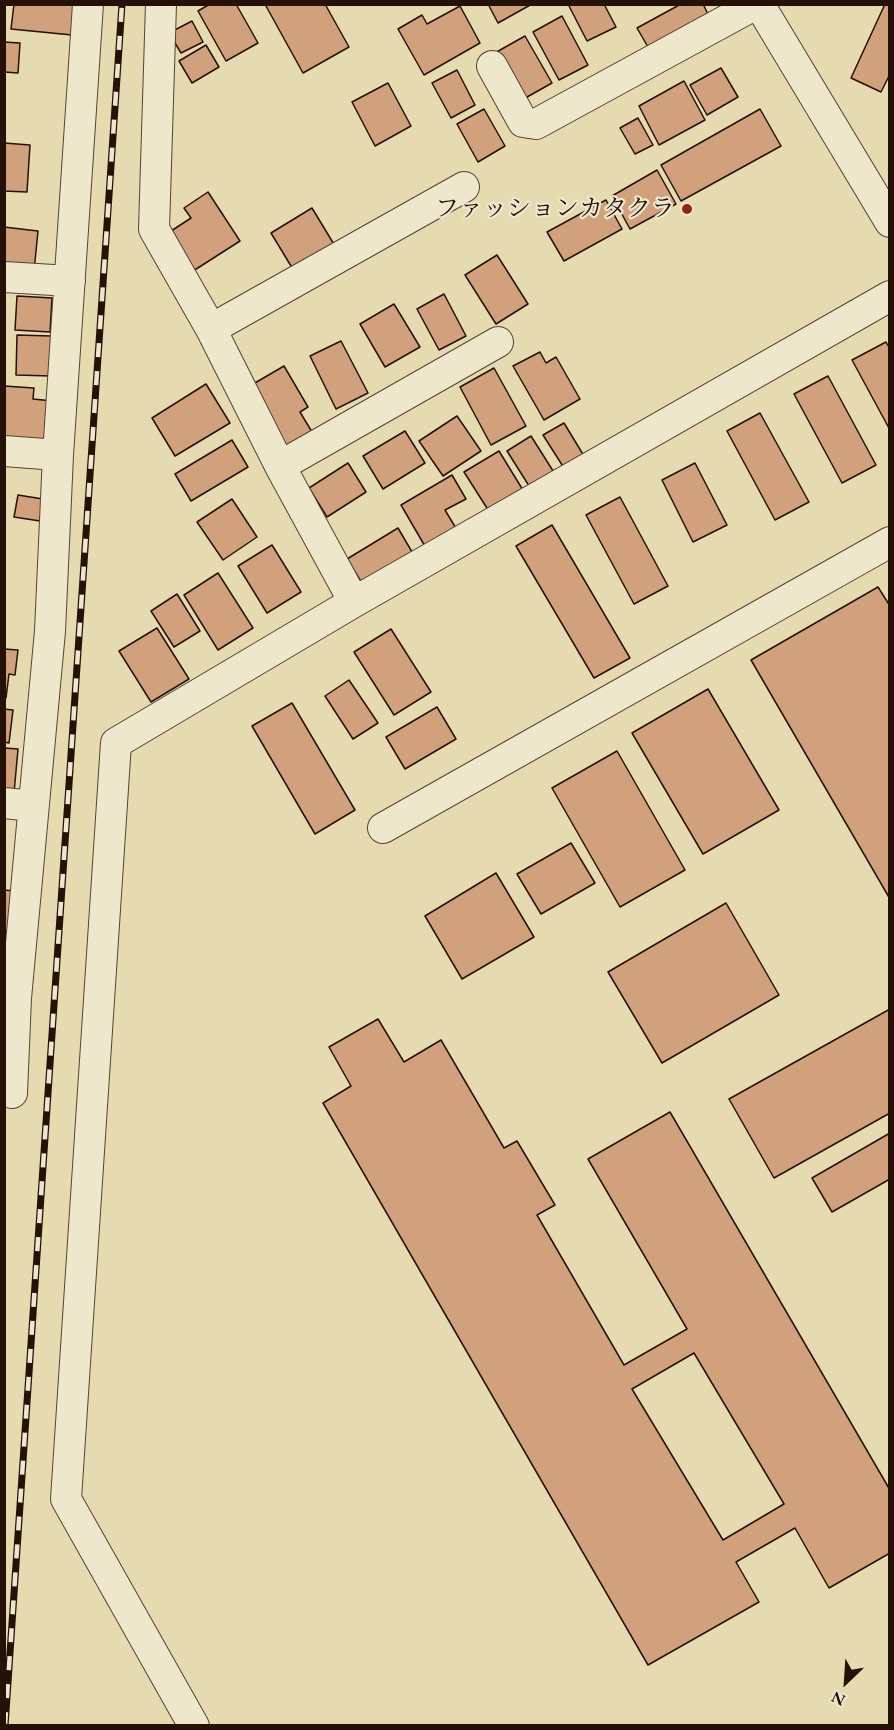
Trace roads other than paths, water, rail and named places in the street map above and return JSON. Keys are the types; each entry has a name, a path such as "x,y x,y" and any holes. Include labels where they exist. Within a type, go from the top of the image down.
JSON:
{"street":[{"path":"12,1093 10,998 19,805 50,631 58,455 88,4"},
{"path":"492,66 523,122 536,124 757,4 890,222"},
{"path":"165,7 154,229 211,329 280,466 354,602"},
{"path":"211,329 464,187"},
{"path":"4,277 70,281"},
{"path":"194,1725 66,1499 116,743 354,602 890,296"},
{"path":"280,466 498,342"},
{"path":"4,451 58,455"},
{"path":"383,828 890,542"}],"railway":[{"path":"5,1726 122,4"}],"place":[{"name":"ファッションカタクラ","path":"687,209"}]}
